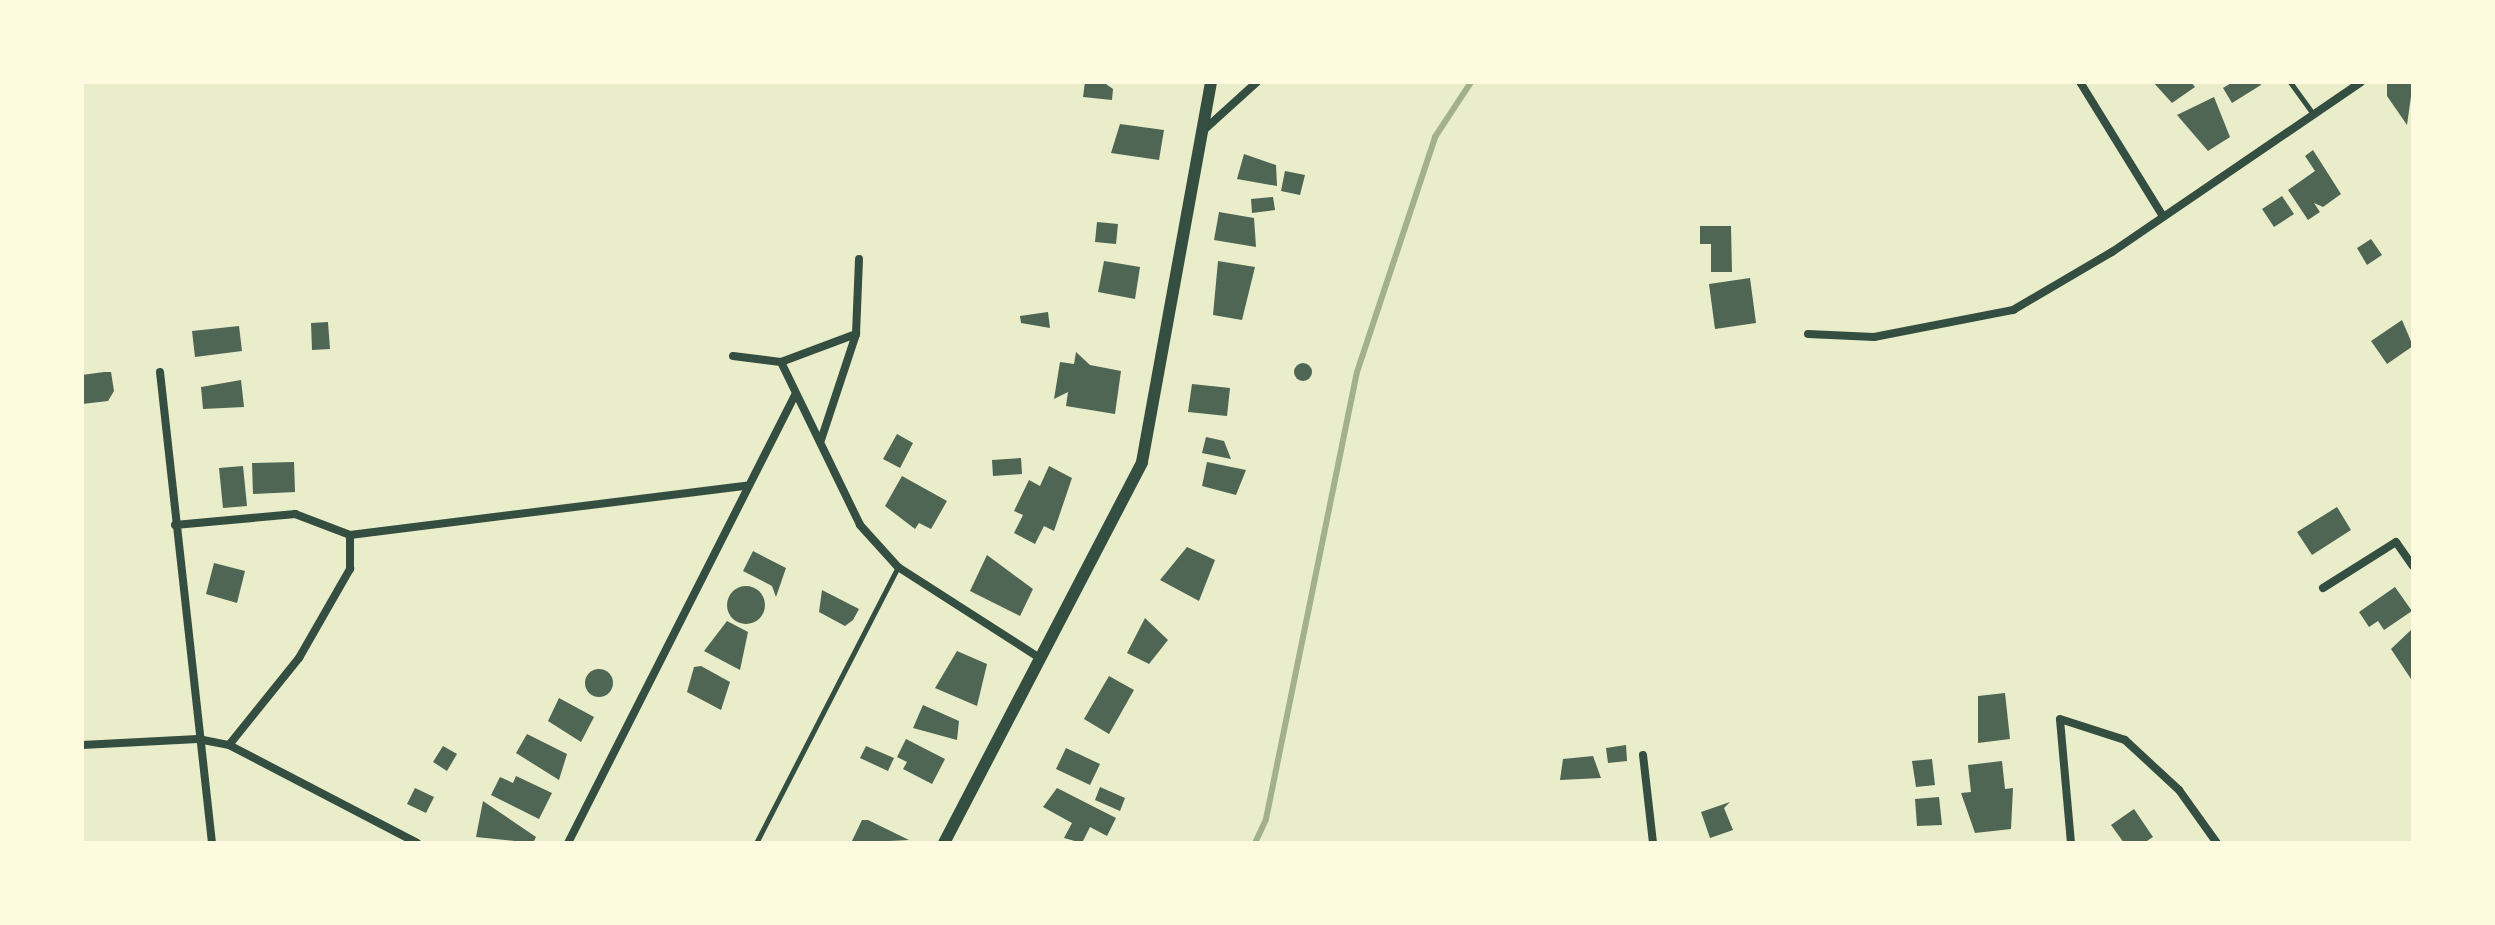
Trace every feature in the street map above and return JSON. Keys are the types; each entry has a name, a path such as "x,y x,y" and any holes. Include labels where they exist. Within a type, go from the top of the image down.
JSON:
{"street":[{"path":"944,843 1150,439 1211,82"},
{"path":"1205,129 1257,82"},
{"path":"2080,82 2162,215"},
{"path":"1808,334 1874,337 1974,320 2028,301 2361,82"},
{"path":"821,440 856,334 859,259"},
{"path":"733,356 781,362 856,334"},
{"path":"781,362 860,525 898,567 1040,658"},
{"path":"160,372 198,739 212,843"},
{"path":"568,843 746,486 795,395"},
{"path":"175,525 295,514 350,535 746,486"},
{"path":"229,745 299,658 350,569 350,535"},
{"path":"2323,588 2396,542 2413,566"},
{"path":"2071,843 2060,719 2125,740 2179,790 2217,843"},
{"path":"82,745 198,739 229,745 417,843"},
{"path":"1643,755 1653,843"}],"lane":[{"path":"2290,82 2312,112"},
{"path":"756,843 898,567"}],"building":[{"path":"1085,82 1103,82 1113,89 1112,100 1083,97"},
{"path":"2153,82 2191,82 2195,87 2172,103"},
{"path":"2233,82 2259,82 2261,85 2232,103 2223,88"},
{"path":"2387,82 2413,82 2407,125 2387,96"},
{"path":"2214,97 2230,137 2208,151 2177,115"},
{"path":"1120,124 1164,130 1159,160 1111,153"},
{"path":"2313,150 2341,194 2323,207 2314,203 2320,212 2308,220 2288,190 2315,171 2305,156"},
{"path":"1244,154 1276,165 1277,186 1237,179"},
{"path":"1285,171 1305,175 1300,195 1281,191"},
{"path":"2282,196 2294,214 2274,227 2262,209"},
{"path":"1273,197 1275,210 1252,213 1251,199"},
{"path":"1219,212 1254,218 1256,247 1214,240"},
{"path":"1097,222 1118,224 1116,244 1095,242"},
{"path":"1700,226 1731,226 1732,272 1711,272 1711,244 1700,244"},
{"path":"2371,239 2382,255 2367,265 2357,248"},
{"path":"1104,261 1140,267 1135,299 1098,292"},
{"path":"1218,261 1255,267 1242,320 1213,315"},
{"path":"1750,278 1756,323 1715,329 1709,284"},
{"path":"1048,312 1050,328 1021,323 1020,316"},
{"path":"2402,320 2413,346 2387,364 2371,341"},
{"path":"328,322 330,349 312,350 311,323"},
{"path":"239,326 242,351 195,357 192,331"},
{"path":"1076,352 1090,365 1121,371 1115,414 1066,406 1068,392 1054,399 1060,362 1074,364"},
{"path":"1299,363 1307,363 1312,372 1310,379 1299,381 1294,376 1294,368"},
{"path":"111,372 114,391 108,401 82,404 82,375"},
{"path":"241,380 244,407 203,409 201,387"},
{"path":"1192,384 1230,388 1227,416 1188,412"},
{"path":"897,434 913,443 900,468 883,459"},
{"path":"1206,437 1224,441 1231,459 1202,453"},
{"path":"1021,458 1022,474 993,476 992,460"},
{"path":"294,462 295,492 253,494 252,463"},
{"path":"1207,462 1246,470 1236,495 1202,486"},
{"path":"243,466 247,506 223,508 219,468"},
{"path":"1049,466 1072,478 1054,531 1044,526 1035,544 1014,533 1023,515 1014,511 1029,480 1040,486"},
{"path":"902,476 947,501 931,529 919,523 915,529 885,506"},
{"path":"2337,507 2351,530 2312,555 2297,532"},
{"path":"1187,547 1215,560 1199,601 1160,580"},
{"path":"753,551 786,568 776,597 772,586 743,571"},
{"path":"987,555 1033,589 1020,616 970,591"},
{"path":"214,563 245,571 237,603 206,594"},
{"path":"746,586 760,591 765,605 760,619 746,624 732,619 727,605 732,591"},
{"path":"2395,587 2412,611 2384,630 2378,621 2369,627 2359,612"},
{"path":"822,590 859,609 853,620 845,626 819,612"},
{"path":"1145,618 1168,640 1149,664 1127,653"},
{"path":"727,621 748,632 740,670 704,651"},
{"path":"2413,628 2413,682 2391,649"},
{"path":"957,651 987,664 977,706 935,688"},
{"path":"701,666 730,682 721,710 687,692 694,667"},
{"path":"599,669 609,673 613,683 609,693 599,697 589,693 585,683 589,673"},
{"path":"1109,676 1134,690 1109,734 1084,719"},
{"path":"2005,693 2010,739 1978,743 1978,696"},
{"path":"559,698 594,717 581,742 548,721"},
{"path":"923,705 959,721 957,740 913,728"},
{"path":"527,734 567,754 559,780 516,753"},
{"path":"906,739 945,759 932,784 903,769 907,762 897,757"},
{"path":"1626,745 1627,761 1608,763 1606,748"},
{"path":"443,746 457,754 447,771 433,762"},
{"path":"866,746 894,758 888,771 860,758"},
{"path":"1066,748 1100,764 1090,785 1056,769"},
{"path":"1593,756 1601,778 1560,780 1563,759"},
{"path":"1932,759 1935,785 1916,787 1912,761"},
{"path":"2002,761 2005,789 2013,788 2011,829 1975,833 1961,793 1971,792 1968,765"},
{"path":"516,776 552,793 539,819 491,795 500,777 513,783"},
{"path":"1100,787 1125,798 1120,811 1095,800"},
{"path":"415,788 434,797 426,813 407,804"},
{"path":"1057,788 1116,818 1107,836 1090,827 1082,843 1064,838 1072,823 1043,807"},
{"path":"1939,797 1942,825 1917,826 1915,799"},
{"path":"483,801 536,837 533,843 476,837"},
{"path":"1730,802 1724,808 1733,830 1710,838 1701,812"},
{"path":"2134,809 2153,837 2144,843 2124,843 2111,825"},
{"path":"862,820 868,820 909,840 851,843"}],"waterway":[{"path":"1255,843 1266,819 1357,372 1435,137 1471,82"}]}
